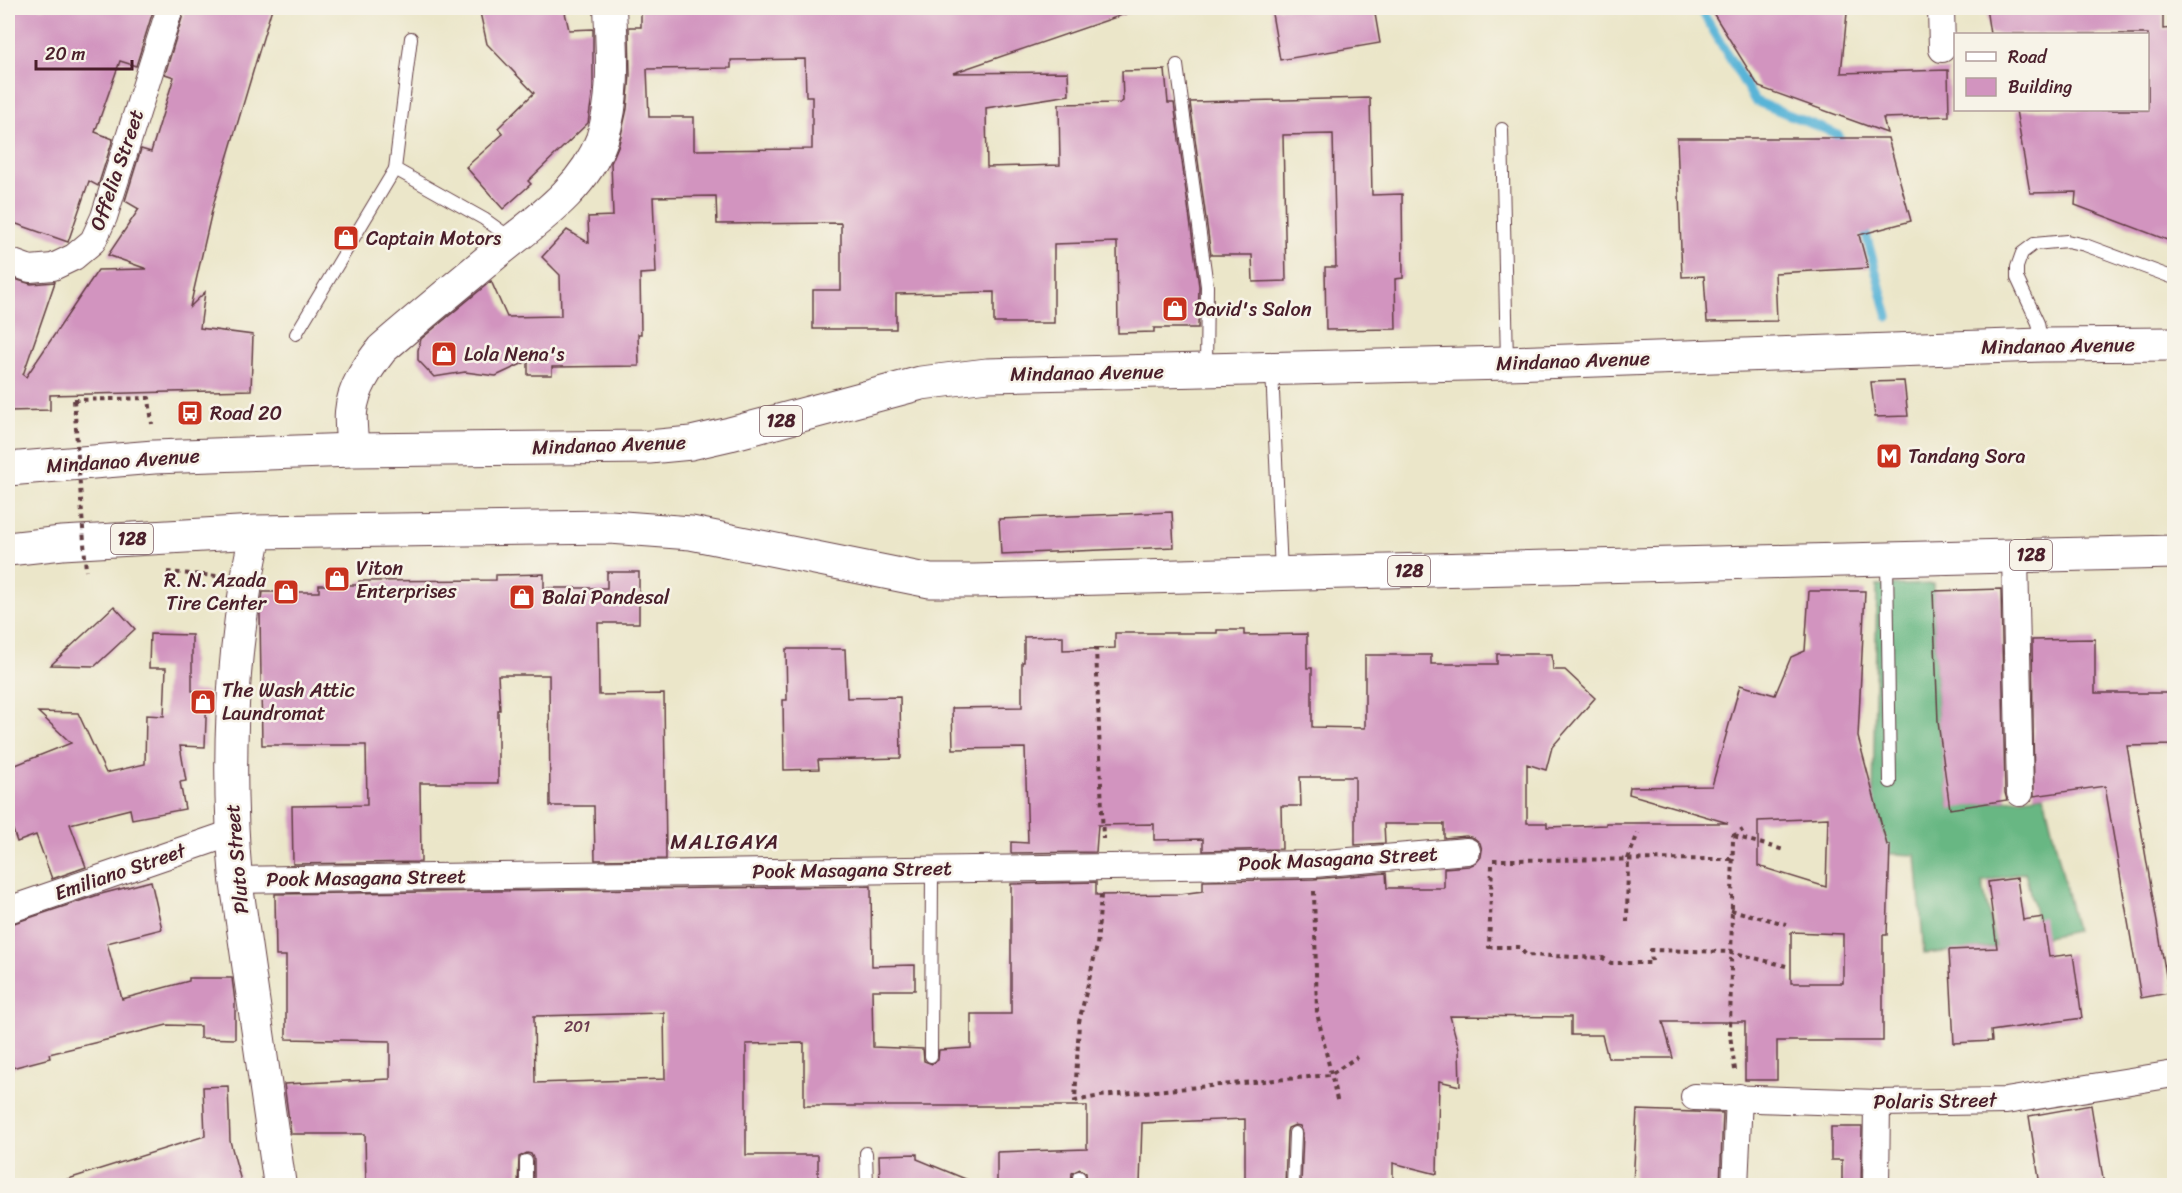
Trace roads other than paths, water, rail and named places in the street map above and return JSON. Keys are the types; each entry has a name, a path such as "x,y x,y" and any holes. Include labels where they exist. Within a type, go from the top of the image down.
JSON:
{"main road":[{"name":"Mindanao Avenue","path":"8,469 154,457 353,450 660,446 691,443 730,434 921,383 987,375 1507,363 2042,345 2175,344"},
{"name":"128","path":"8,549 62,543 256,532 610,527 691,533 930,581 2175,552"}],"street":[{"name":"Offelia Street","path":"8,261 30,269 53,267 74,257 93,241 104,217 170,8"},
{"path":"353,450 351,412 357,387 382,349 553,207 581,177 601,140 612,96 610,8"},
{"path":"1941,8 1942,49"},
{"name":"Pluto Street","path":"256,532 246,579 235,663 230,748 232,833 236,880 280,1185"},
{"path":"2015,556 2019,793"},
{"name":"Emiliano Street","path":"8,910 232,833"},
{"name":"Pook Masagana Street","path":"236,880 1314,864 1467,851"},
{"name":"Polaris Street","path":"1694,1097 1877,1103 2006,1101 2175,1074"},
{"path":"1735,1185 1739,1097"},
{"path":"1876,1185 1877,1103"}],"lane":[{"path":"296,334 395,169 411,38"},
{"path":"1177,65 1207,286 1206,371"},
{"path":"1502,129 1507,363"},
{"path":"395,169 484,219 513,239"},
{"path":"2042,345 2038,323 2017,278 2017,267 2022,253 2034,244 2067,241 2085,245 2175,278"},
{"path":"1272,369 1281,574"},
{"path":"1887,559 1890,782"},
{"path":"931,1056 932,869"},
{"path":"1293,1185 1295,1134"},
{"path":"866,1153 867,1185"},
{"path":"526,1161 526,1185"}],"waterway":[{"path":"1700,8 1755,101 1832,132 1839,136 1844,149"},
{"path":"1863,223 1888,317"}],"place":[{"name":"Captain Motors","path":"346,238"},
{"name":"David's Salon","path":"1175,309"},
{"name":"Lola Nena's","path":"444,354"},
{"name":"Road 20","path":"190,413"},
{"name":"Tandang Sora","path":"1889,456"},
{"name":"Viton Enterprises","path":"337,579"},
{"name":"R. N. Azada Tire Center","path":"286,592"},
{"name":"Balai Pandesal","path":"522,597"},
{"name":"The Wash Attic Laundromat","path":"203,702"}],"district":[{"name":"MALIGAYA","path":"725,842"}]}
